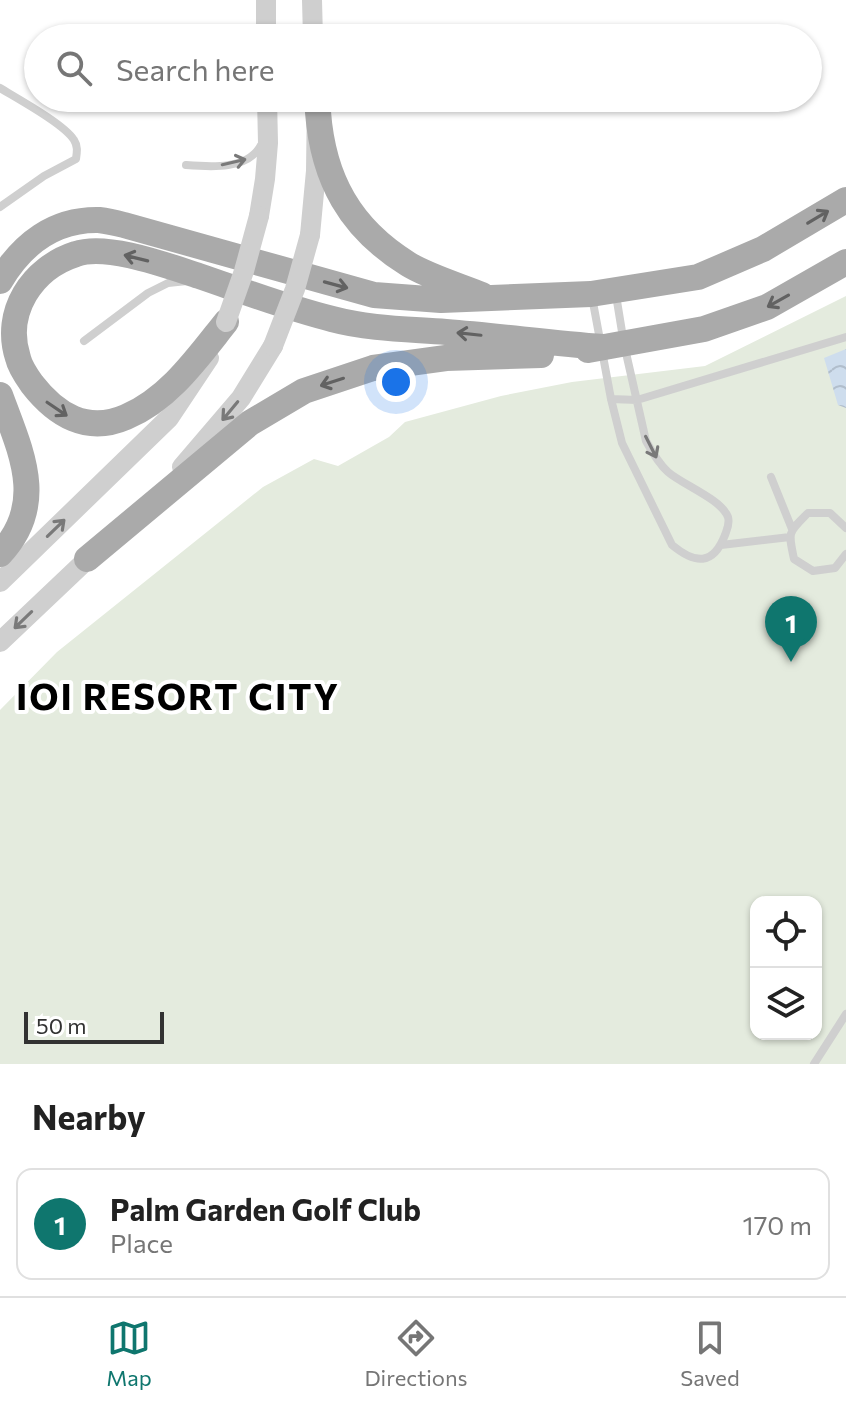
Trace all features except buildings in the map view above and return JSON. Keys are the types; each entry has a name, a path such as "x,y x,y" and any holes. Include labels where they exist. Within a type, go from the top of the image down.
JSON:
{"main road":[{"path":"318,112 320,139 330,173 344,203 370,234 409,265 491,298"},
{"path":"0,281 28,244 72,223 99,220 374,295 441,300 603,292 698,277 763,249 846,200"},
{"path":"226,322 165,393 145,408 105,424 82,422 62,413 43,399 18,358 14,333 17,308 30,285 51,264 79,252 113,252 164,265 331,319 379,328 613,346"},
{"path":"87,559 250,423 304,391 373,368 446,358 551,355 704,329 767,307 846,262"},
{"path":"0,395 26,468 28,495 22,521 0,554"}],"street":[{"path":"266,0 266,24"},
{"path":"312,0 313,24"},
{"path":"0,582 169,418 208,362 244,271 259,216 265,179 267,112"},
{"path":"0,642 166,485 241,398 273,346 295,289 310,235 316,171 317,112"}],"lane":[{"path":"0,88 24,104"},
{"path":"0,207 44,176 76,159 76,142 65,130 37,112"},
{"path":"186,165 208,167 246,160 259,150 268,132"},
{"path":"84,341 148,293 168,283 207,279"},
{"path":"603,292 613,346 611,399 622,443 672,545 686,556 696,560 706,559 721,545 729,521 716,503 668,472 646,441 637,400 613,346 603,292"},
{"path":"611,399 637,400 846,337"},
{"path":"771,477 791,533 794,559 813,571 835,568 846,554"},
{"path":"721,545 791,533 808,513 830,513 846,528"},
{"path":"814,1064 846,1014"}],"shaded area":[{"path":"846,296 846,1064 0,1064 0,710 57,652 263,487 314,459 338,466 389,437 405,422 501,396 572,382 705,366"}],"water":[{"path":"846,349 846,408 838,405 824,358"}],"place":[{"name":"Palm Garden Golf Club","path":"791,662"}],"district":[{"name":"IOI RESORT CITY","path":"178,695"}]}
